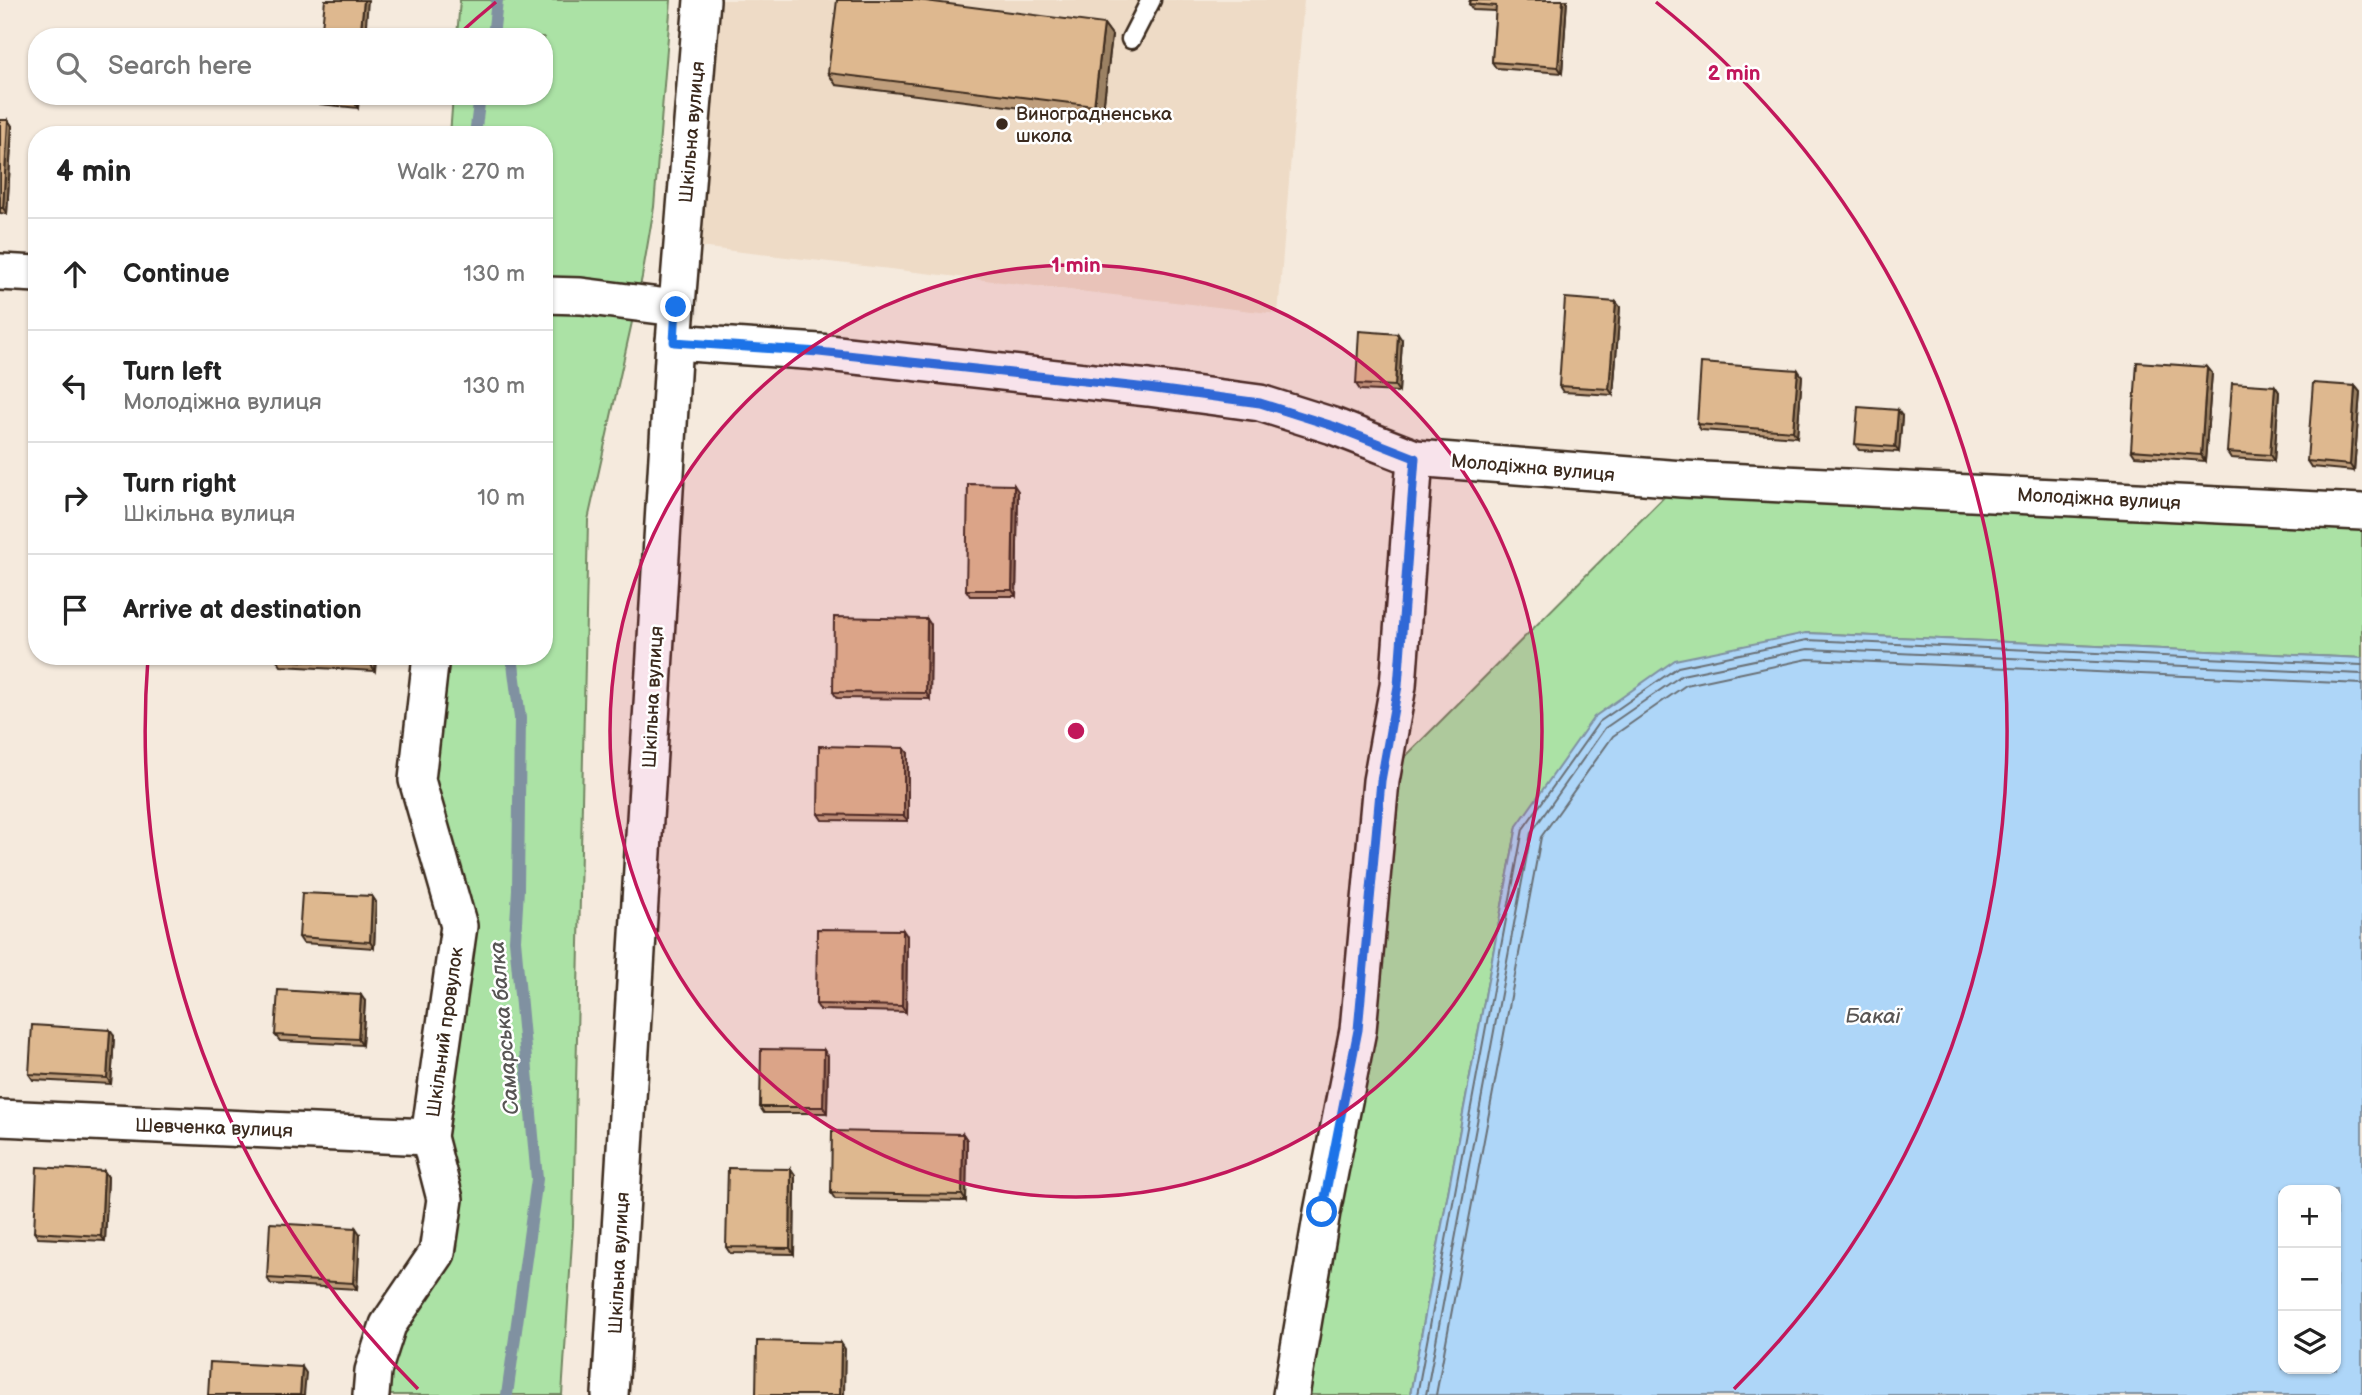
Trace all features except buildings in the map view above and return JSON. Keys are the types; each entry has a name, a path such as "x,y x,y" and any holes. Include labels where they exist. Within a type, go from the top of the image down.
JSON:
{"street":[{"name":"Шкільна вулиця","path":"610,1395 676,307 702,0"},
{"path":"0,272 28,274"},
{"path":"553,295 676,307"},
{"name":"Молодіжна вулиця","path":"674,342 819,352 1260,403 1333,426 1415,458 1682,479 2362,512"},
{"path":"1291,1395 1322,1212 1358,1030 1381,781 1398,686 1415,458"},
{"name":"Шкільний провулок","path":"371,1395 373,1371 388,1325 437,1253 445,1199 429,1137 459,926 417,780 430,665"},
{"name":"Шевченка вулиця","path":"0,1118 429,1137"}],"lane":[{"path":"1131,39 1152,0"}],"shaded area":[{"name":"Виноградненська школа","path":"722,0 1304,0 1278,314 699,247"}],"green space":[{"path":"460,0 671,0 654,207 642,277 588,520 573,1226 562,1395 371,1395 437,1253 429,1137 459,926 417,780 430,665 553,665 553,126 451,126 452,105 553,105 553,28 458,28"},
{"path":"1682,479 2362,512 2362,658 1806,633 1517,826 1410,1395 1291,1395 1381,781"}],"water":[{"name":"Бакаї","path":"1806,633 2362,658 2362,1395 1410,1395 1517,826 1594,717 1675,660"}],"waterway":[{"name":"Самарська балка","path":"494,28 497,0"},
{"name":"Самарська балка","path":"476,126 479,105"},
{"name":"Самарська балка","path":"507,1395 537,1179 515,940 520,718 513,665"}],"place":[{"name":"Виноградненська школа","path":"1002,124"}],"route":[{"path":"676,307 674,342 819,352 1260,403 1333,426 1415,458 1398,686 1381,781 1358,1030 1322,1212"}]}
